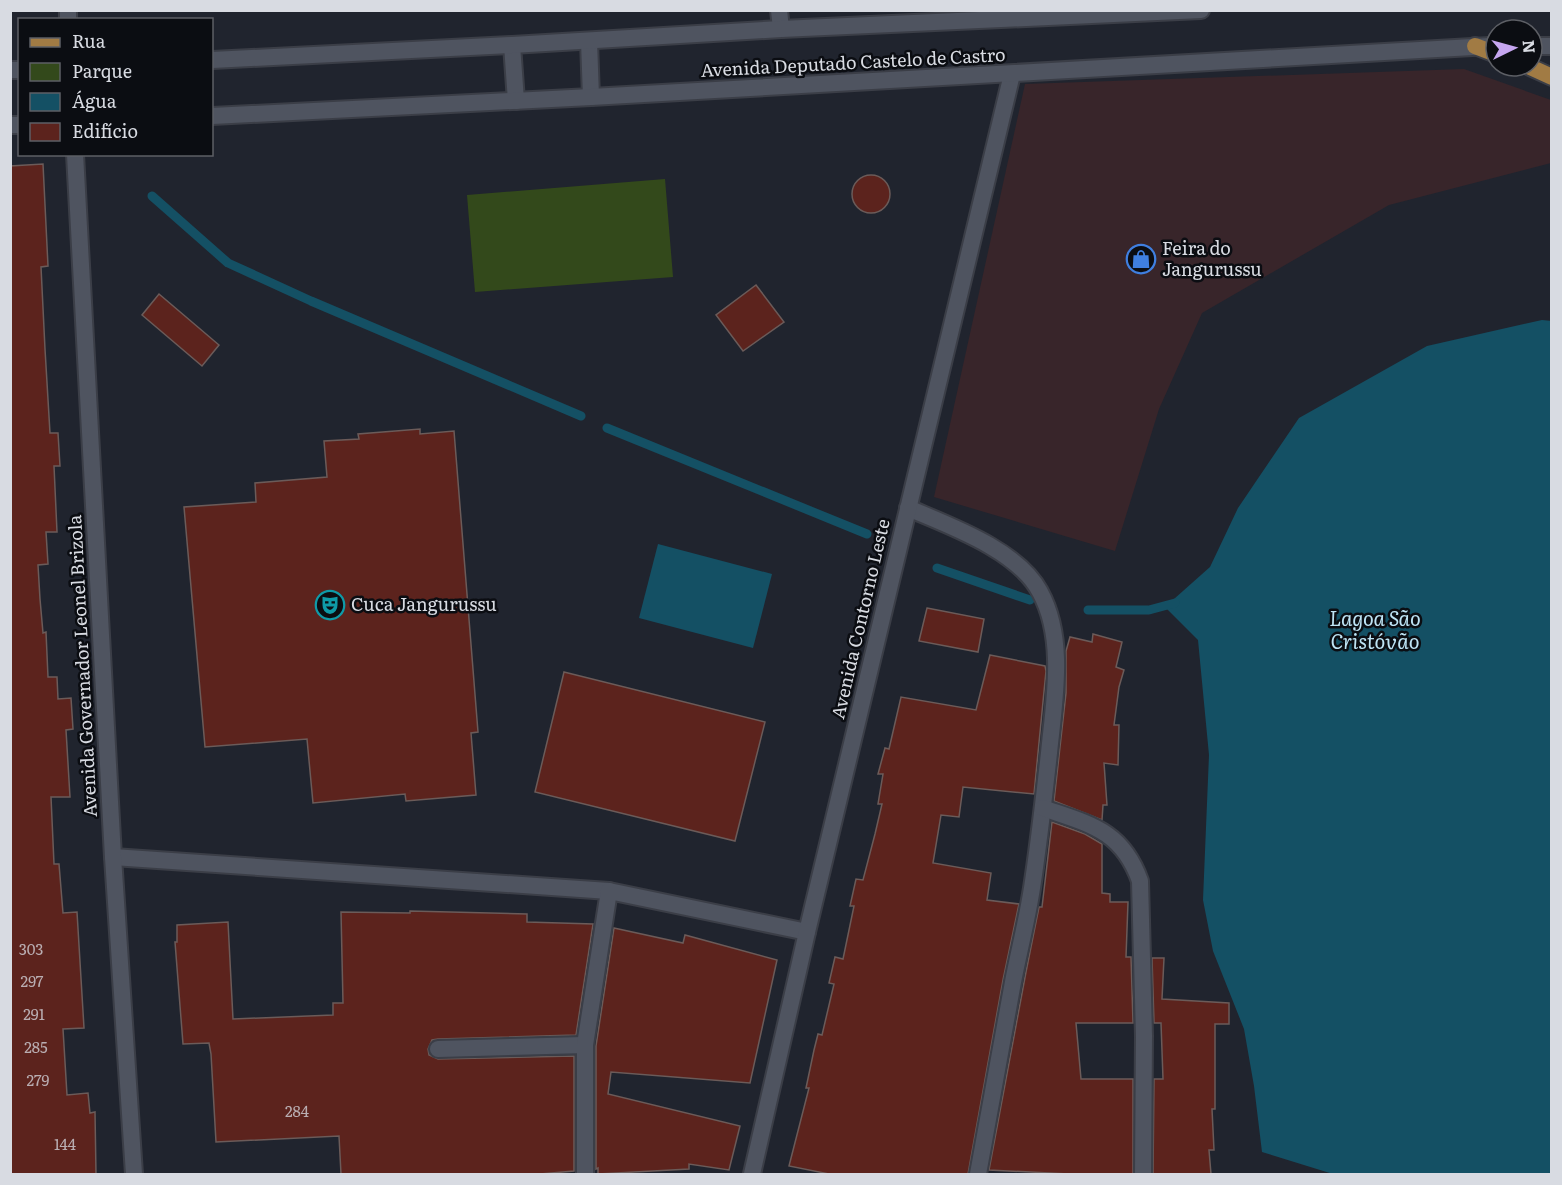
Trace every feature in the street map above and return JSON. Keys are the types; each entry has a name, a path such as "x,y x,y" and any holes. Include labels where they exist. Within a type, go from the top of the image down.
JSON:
{"main road":[{"path":"1474,46 1484,50"}],"street":[{"path":"779,10 781,29"},
{"name":"Avenida Deputado Castelo de Castro","path":"213,60 781,29 1201,10"},
{"path":"589,40 591,98"},
{"path":"512,45 516,101"},
{"name":"Avenida Deputado Castelo de Castro","path":"213,116 591,98 1484,46"},
{"name":"Avenida Contorno Leste","path":"752,1174 807,932 1012,74"},
{"name":"Avenida Governador Leonel Brizola","path":"75,156 113,858 134,1174"},
{"path":"908,508 956,528 997,549 1019,566 1040,590 1049,612 1055,644 1055,683 1043,808 1031,890 978,1174"},
{"path":"1043,808 1099,828 1122,848 1133,862 1140,881 1144,1036 1143,1174"},
{"path":"113,858 609,891 807,932"},
{"path":"585,1174 585,1045 609,891"},
{"path":"438,1049 585,1045"}],"shaded area":[{"name":"Feira do Jangurussu","path":"1464,69 1551,100 1551,163 1389,205 1202,313 1159,409 1115,551 934,497 1025,84"}],"green space":[{"path":"665,179 673,277 475,292 467,195"}],"water":[{"name":"Lagoa São Cristóvão","path":"1542,320 1552,321 1551,1174 1333,1174 1262,1152 1244,1029 1213,951 1203,900 1209,755 1198,640 1165,607 1210,567 1238,508 1299,418 1427,346"},
{"path":"658,544 772,574 753,648 639,618"}],"building":[{"path":"43,164 48,266 41,267 45,349 50,433 58,433 60,466 54,466 57,532 46,532 48,564 38,565 43,633 46,632 48,677 57,677 58,699 71,698 73,729 66,730 70,797 51,797 54,864 59,864 63,913 77,912 84,1028 63,1029 67,1095 88,1093 90,1113 95,1112 96,1174 10,1174 10,166"},
{"path":"871,175 885,180 890,194 885,208 871,213 857,208 852,194 857,180"},
{"path":"756,285 784,322 743,351 716,315"},
{"path":"159,294 219,345 202,366 142,315"},
{"name":"Cuca Jangurussu","path":"420,429 420,434 454,431 478,732 471,733 476,795 406,801 405,794 313,803 307,739 205,747 184,507 256,502 255,483 327,477 324,441 359,439 358,434"},
{"path":"927,608 984,619 978,652 919,641"},
{"path":"1093,634 1122,642 1116,667 1124,670 1119,687 1114,725 1119,725 1118,765 1104,763 1107,805 1103,805 1102,820 1054,801 1066,693 1066,651 1070,637 1092,642"},
{"path":"990,655 1045,666 1046,671 1034,794 963,787 959,817 941,815 933,863 991,873 987,900 1019,904 968,1174 829,1174 789,1166 809,1088 806,1088 814,1050 818,1034 822,1035 834,984 829,983 835,957 843,959 854,906 850,906 856,879 863,880 875,834 882,804 878,804 883,774 878,774 885,748 889,749 901,697 976,710"},
{"path":"564,672 765,722 735,841 535,792"},
{"path":"1052,822 1085,834 1102,844 1102,893 1110,894 1110,902 1128,902 1126,957 1131,957 1133,1023 1076,1023 1081,1079 1133,1079 1133,1174 989,1170 1039,907 1042,907"},
{"path":"410,911 527,914 527,922 593,924 576,1035 438,1039 432,1040 428,1049 429,1055 438,1059 574,1056 574,1171 540,1174 341,1174 339,1136 216,1142 209,1043 183,1044 175,942 177,942 177,925 228,922 233,1019 333,1015 333,1003 343,1003 341,912 410,913"},
{"path":"614,928 683,943 685,935 777,960 750,1083 611,1072 608,1094 740,1126 729,1170 689,1164 689,1169 598,1174 598,1168 596,1169 596,1046"},
{"path":"1152,958 1164,958 1162,999 1229,1003 1229,1024 1215,1024 1215,1109 1212,1109 1214,1150 1209,1150 1211,1174 1153,1174 1154,1079 1163,1079 1161,1023 1154,1023"}],"waterway":[{"path":"152,196 228,263 311,301 581,416"},
{"path":"607,428 867,534"},
{"path":"937,568 1030,600"},
{"path":"1088,610 1149,610 1175,603"}],"place":[{"name":"Feira do Jangurussu","path":"1141,259"},
{"name":"Cuca Jangurussu","path":"330,605"}]}
